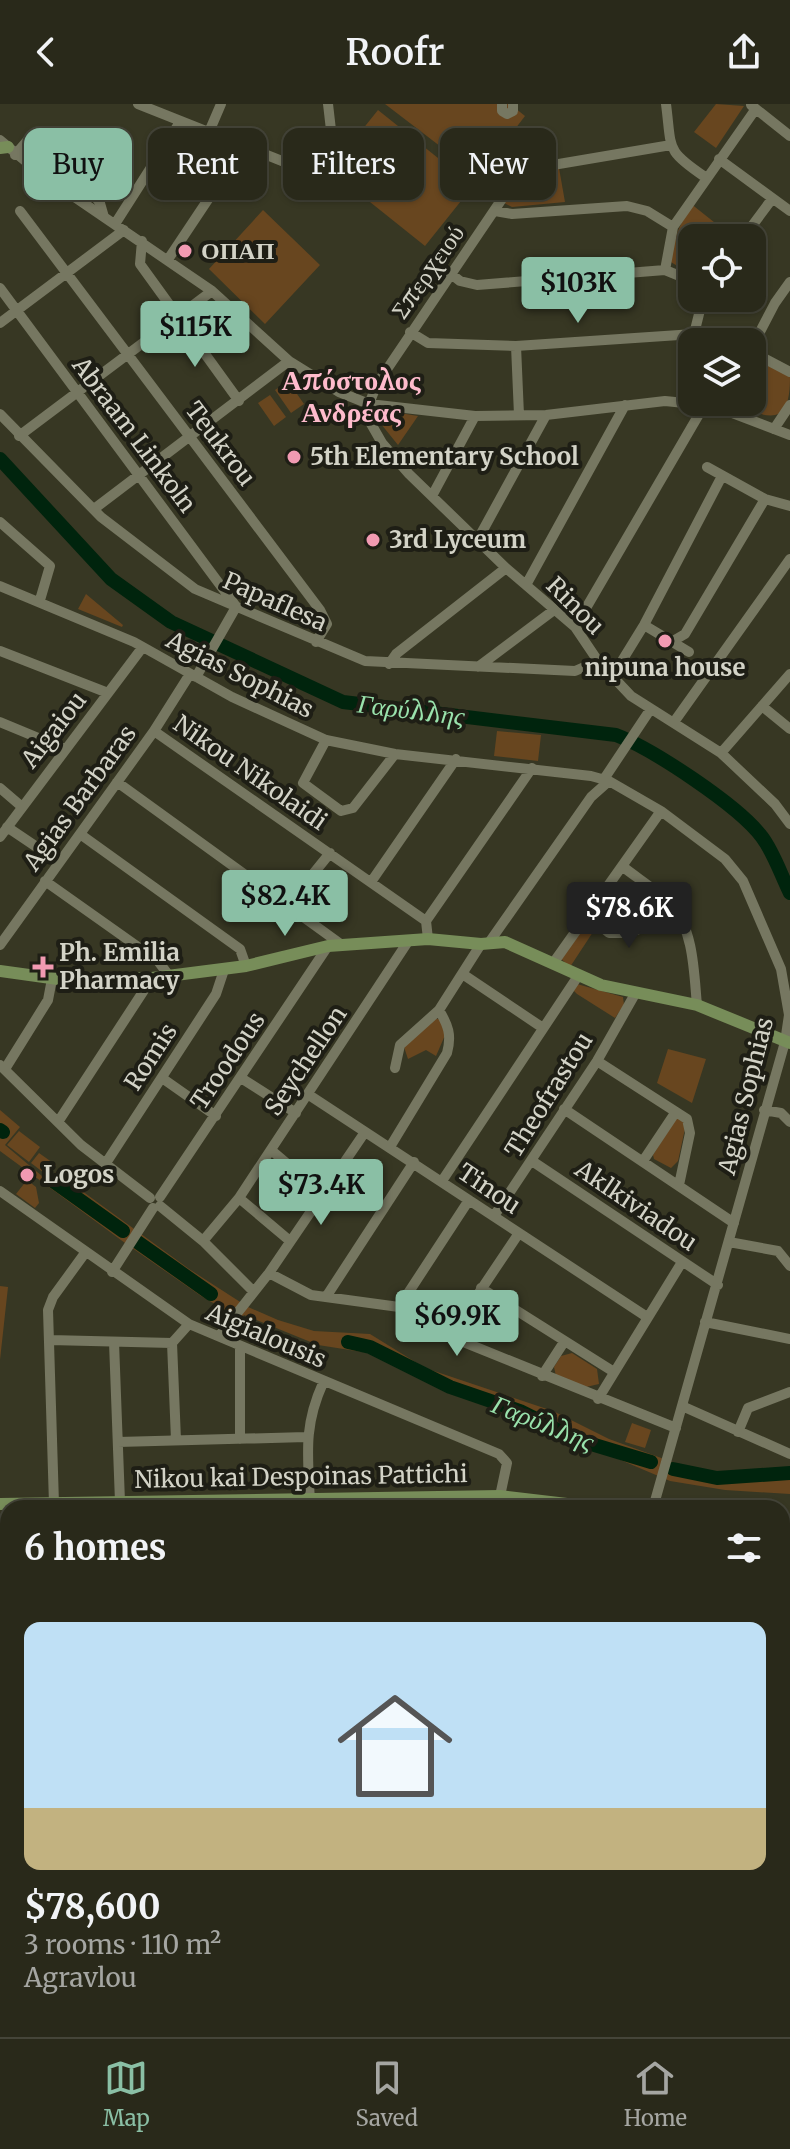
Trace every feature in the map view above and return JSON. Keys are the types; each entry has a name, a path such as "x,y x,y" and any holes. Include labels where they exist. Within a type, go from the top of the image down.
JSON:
{"main road":[{"path":"0,971 52,979 170,977 246,966 328,946 428,939 484,944 505,942 554,962 578,976 635,994 697,1005 788,1043"},
{"name":"Nikou kai Despoinas Pattichi","path":"310,1500 500,1496 516,1500"}],"street":[{"path":"139,104 197,128"},
{"path":"211,128 221,104"},
{"path":"328,104 331,128"},
{"path":"502,104 502,111 507,114 513,111 514,104"},
{"path":"666,104 671,145 676,158 705,177"},
{"path":"665,270 673,227 753,107 790,136"},
{"path":"0,323 66,273 119,227 180,122"},
{"path":"6,147 49,136 100,203 104,217"},
{"name":"Σπερχειού","path":"369,404 377,384 410,332 512,184 528,172 547,166 671,145"},
{"path":"6,147 104,217 169,258 212,291 289,361 339,392 369,404 475,416 546,415 678,402"},
{"path":"719,159 790,211"},
{"path":"753,224 772,199"},
{"path":"169,258 208,200"},
{"path":"495,211 512,214 627,206 647,211 673,227"},
{"name":"Teukrou","path":"20,211 273,547 327,624 316,642"},
{"path":"142,241 140,264 239,401"},
{"path":"451,274 460,281 477,285 665,270 678,275"},
{"path":"764,328 790,282"},
{"name":"Abraam Linkoln","path":"0,288 236,607"},
{"path":"19,436 212,291"},
{"path":"410,332 437,344 516,346 678,335"},
{"path":"516,346 519,415"},
{"path":"766,358 790,372"},
{"path":"94,509 289,361"},
{"name":"Rinou","path":"369,404 375,433 477,541 575,627 612,677 650,710 721,753 758,787 790,824"},
{"path":"526,585 625,405"},
{"path":"774,429 790,405"},
{"name":"Papaflesa","path":"0,414 94,509 195,589 347,656 389,664 575,671 598,661"},
{"path":"477,541 546,415"},
{"path":"432,496 475,416"},
{"path":"575,627 698,416"},
{"path":"746,416 790,435"},
{"path":"707,467 765,499 790,506"},
{"path":"612,677 644,625 722,476"},
{"path":"673,641 685,634 765,499"},
{"path":"0,522 50,566 40,600"},
{"path":"674,722 790,559"},
{"path":"389,664 396,654 506,568"},
{"name":"Agias Sophias","path":"0,586 40,600 142,648 278,720 326,740 395,754 532,768 607,780 661,811 725,859 743,881 781,969 789,1015 788,1043 764,1110 718,1285 655,1500"},
{"name":"Agias Barbaras","path":"0,945 193,676 208,661 236,607"},
{"path":"478,667 554,610"},
{"path":"644,625 689,652"},
{"name":"Aigaiou","path":"3,832 142,648"},
{"path":"0,651 108,693"},
{"path":"721,753 790,674"},
{"path":"762,706 790,729"},
{"path":"395,1068 400,1045 439,1010 591,797 607,780 650,710"},
{"path":"0,722 65,749"},
{"name":"Nikou Nikolaidi","path":"154,731 426,921"},
{"path":"326,740 303,783 341,811 353,808 395,754"},
{"path":"371,882 456,759"},
{"path":"428,939 426,921 532,768"},
{"path":"591,776 591,797"},
{"path":"117,782 342,945"},
{"path":"0,788 21,806"},
{"path":"554,962 661,811"},
{"path":"3,832 59,862"},
{"path":"80,834 240,949 246,966"},
{"path":"288,905 330,853"},
{"path":"622,866 672,905 679,916 692,959 697,1005"},
{"path":"45,881 158,961 170,977"},
{"path":"587,915 609,933 627,933 679,916"},
{"name":"Seychellon","path":"203,1241 239,1198 409,940"},
{"name":"Troodous","path":"112,1272 328,946"},
{"name":"Romis","path":"106,1163 216,994 224,970"},
{"path":"464,975 543,1028"},
{"path":"442,1181 578,976"},
{"path":"58,1122 152,978"},
{"path":"52,979 48,1000 2,1067 58,1122 203,1241 250,1295"},
{"name":"Theofrastou","path":"494,1216 597,1061 635,994"},
{"path":"390,1147 447,1053 450,1040 448,1024 439,1010"},
{"path":"597,1061 684,1117 690,1126 679,1185"},
{"path":"162,1078 216,1116"},
{"path":"241,1078 296,1113"},
{"name":"Tinou","path":"309,1095 647,1317"},
{"path":"564,1109 734,1223"},
{"path":"764,1110 781,1113 790,1122"},
{"path":"643,1161 675,1113"},
{"path":"219,1336 269,1273 365,1132"},
{"path":"271,1150 323,1194"},
{"name":"Aklkiviadou","path":"532,1161 718,1285"},
{"path":"326,1297 414,1162"},
{"name":"Aigialousis","path":"0,1191 189,1324 323,1383 499,1454 507,1463 500,1496"},
{"path":"239,1198 290,1241"},
{"path":"399,1307 469,1200"},
{"path":"450,1336 519,1233"},
{"path":"729,1242 778,1251 790,1266"},
{"path":"54,1500 48,1310 53,1297 85,1253"},
{"path":"598,1399 682,1262"},
{"path":"269,1273 298,1291 399,1307 450,1336 598,1399 676,1428"},
{"path":"481,1288 614,1372"},
{"path":"705,1322 790,1339"},
{"path":"176,1440 172,1343 189,1324"},
{"path":"50,1340 172,1343"},
{"path":"114,1342 120,1500"},
{"path":"542,1376 564,1342"},
{"path":"240,1347 240,1439"},
{"path":"310,1500 306,1437 311,1411 323,1383"},
{"path":"738,1432 748,1408 790,1392"},
{"path":"682,1406 790,1454"},
{"path":"118,1442 306,1437"},
{"path":"790,1976 790,2001"}],"shaded area":[{"path":"385,104 510,104 525,116 516,128 440,128 440,146 424,134 424,128 416,128"},
{"path":"716,104 744,106 716,148 694,132"},
{"path":"378,110 400,128 364,128"},
{"path":"424,147 440,160 440,200 462,200 425,246 368,200 424,200"},
{"path":"559,168 565,202 512,207 504,203 506,200 556,200 556,169"},
{"path":"690,203 716,224 681,224"},
{"path":"263,210 320,265 265,324 209,269"},
{"path":"678,231 678,266 666,259"},
{"path":"766,363 790,377 784,409 766,415"},
{"path":"288,381 304,404 291,413 275,390"},
{"path":"270,395 286,417 274,426 258,403"},
{"path":"388,411 418,416 398,445 377,419"},
{"path":"86,594 123,625 122,627 78,609"},
{"path":"497,731 541,735 538,761 494,756"},
{"path":"583,925 593,932 570,967 560,958"},
{"path":"577,984 623,997 624,1005 615,1018 577,994 573,990"},
{"path":"434,1018 443,1020 446,1033 436,1056 426,1050 408,1059 404,1047"},
{"path":"668,1049 706,1059 692,1103 657,1083"},
{"path":"0,1110 20,1127 5,1145 48,1181 56,1172 189,1269 248,1307 314,1331 370,1334 425,1368 553,1411 609,1439 675,1463 718,1473 790,1468 790,1494 725,1490 670,1481 369,1353 318,1345 244,1315 241,1319 201,1296 0,1151"},
{"path":"677,1117 686,1124 678,1161 671,1168 654,1159 653,1155"},
{"path":"19,1131 40,1147 29,1162 7,1145"},
{"path":"39,1153 56,1165 48,1176 31,1163"},
{"path":"27,1180 36,1187 39,1203 35,1208 16,1194"},
{"path":"0,1286 8,1287 0,1360"},
{"path":"572,1353 597,1369 599,1384 586,1387 556,1376 554,1367 561,1356"},
{"path":"632,1423 651,1430 645,1448 625,1442"}],"waterway":[{"name":"Γαρύλλης","path":"0,459 111,579 171,622 343,702 616,735 632,742 694,780 751,824 770,850 790,893"},
{"name":"Γαρύλλης","path":"53,1181 123,1231"},
{"name":"Γαρύλλης","path":"136,1241 211,1294"},
{"name":"Γαρύλλης","path":"348,1342 370,1347 450,1387 520,1411 578,1440 651,1462"},
{"name":"Γαρύλλης","path":"673,1469 717,1478 790,1473"}],"place":[{"name":"ΟΠΑΠ","path":"185,251"},
{"name":"5th Elementary School","path":"294,457"},
{"name":"3rd Lyceum","path":"373,540"},
{"name":"nipuna house","path":"665,641"},
{"name":"Ph. Emilia Pharmacy","path":"43,967"},
{"name":"Logos","path":"27,1175"}],"district":[{"name":"Απόστολος Ανδρέας","path":"351,396"}]}
